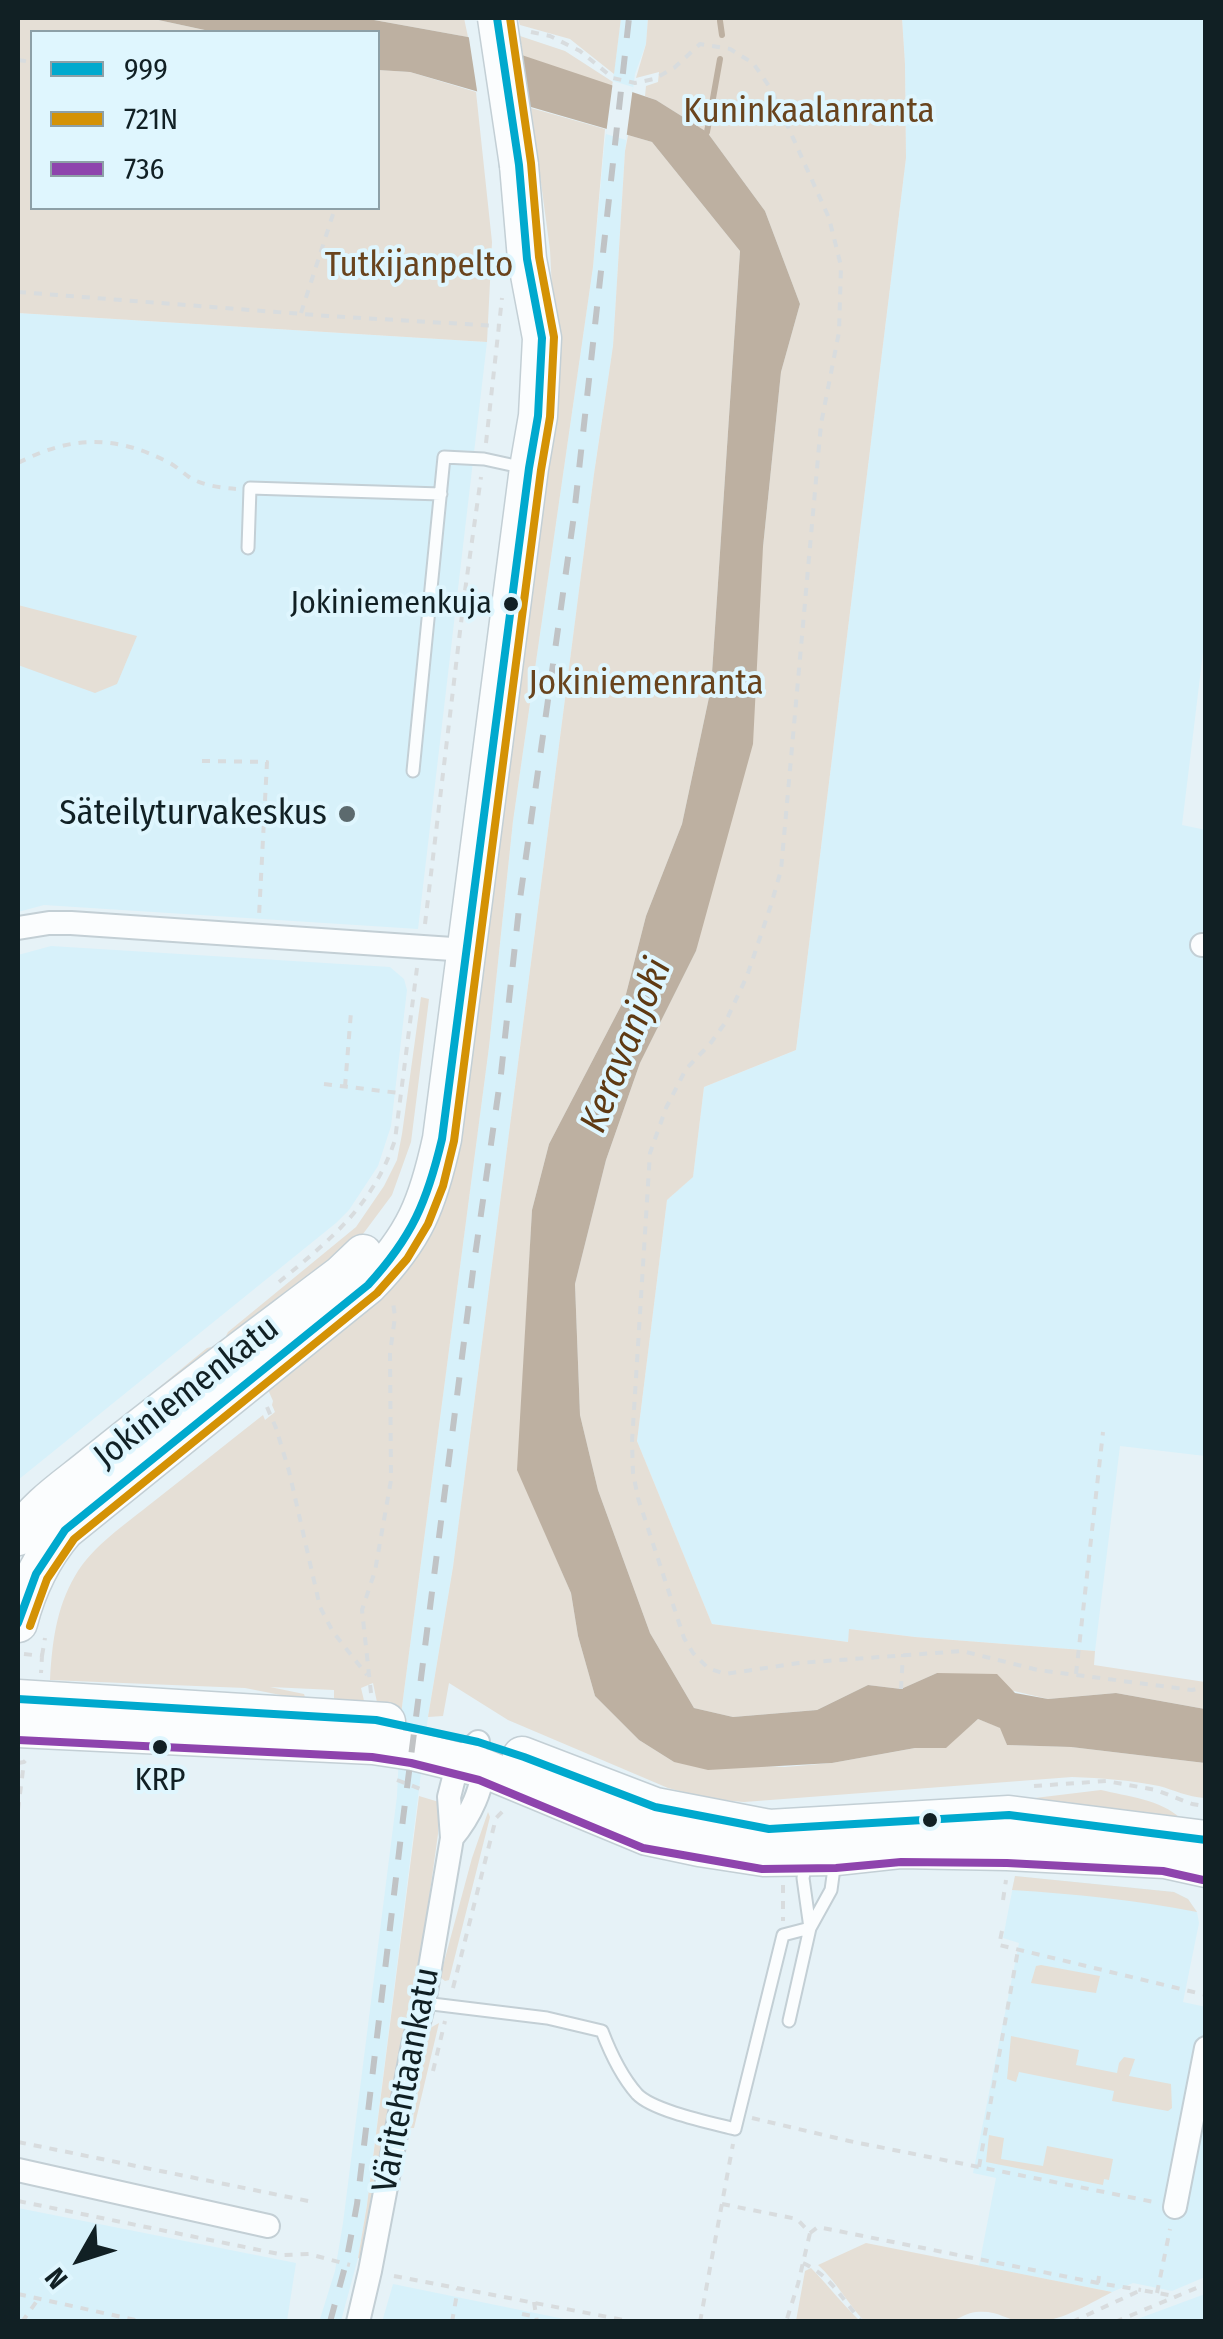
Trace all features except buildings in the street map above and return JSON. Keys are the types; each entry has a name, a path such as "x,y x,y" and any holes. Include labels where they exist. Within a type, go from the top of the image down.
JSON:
{"main road":[{"name":"Jokiniemenkatu","path":"18,1536 30,1519 176,1399 361,1257 381,1234 411,1176 419,1142 506,464 527,258 519,164 515,25"},
{"name":"Jokiniemenkatu","path":"32,1626 30,1582 65,1530 368,1285 403,1244 424,1208 442,1139 444,949"},
{"path":"18,1699 376,1720 416,1726 473,1757 647,1836 764,1857 900,1849 1007,1850 1165,1859 1206,1868"},
{"path":"20,1745 373,1745 473,1757"},
{"path":"811,1854 1009,1815 1206,1840"}],"street":[{"path":"18,928 72,924 444,949"},
{"name":"Väritehtaankatu","path":"358,2322 424,2003 452,1838 449,1796 473,1757"},
{"path":"1176,2207 1206,2048"},
{"path":"18,2170 268,2226"}],"lane":[{"path":"414,771 444,457 506,464"},
{"path":"248,548 250,488 441,494"},
{"path":"810,1928 804,1878 811,1854"},
{"path":"789,2021 810,1928 831,1890 811,1854"},
{"path":"424,2003 546,2018 602,2030 610,2051 639,2096 681,2116 735,2129 783,1935 810,1928"}],"path":[{"path":"515,25 580,51 613,78 636,83 674,68 700,44 730,50 752,62 771,89 805,162 829,218 841,266 840,332 821,424 780,870 753,958 732,1008 710,1044 686,1069 666,1108 650,1153 633,1473 684,1638 708,1668 725,1674 799,1663 962,1651 1038,1670 1192,1690 1206,1688"},
{"path":"301,314 333,210"},
{"path":"18,292 498,326"},
{"path":"272,1287 348,1222 386,1166 395,1140 400,1093 444,949 506,464 498,326 503,294"},
{"path":"18,462 58,446 117,442 174,465 192,479 230,489 250,488"},
{"path":"202,761 267,762 258,936"},
{"path":"199,822 264,825"},
{"path":"345,1088 351,1012"},
{"path":"324,1084 400,1093"},
{"path":"265,1404 289,1471 320,1607 333,1632 367,1676 362,1610 375,1571 391,1480 390,1352 395,1317 392,1292"},
{"path":"1076,1674 1103,1432"},
{"path":"32,1626 42,1656"},
{"path":"901,1689 903,1654"},
{"path":"18,1810 20,1745"},
{"path":"1027,1786 1106,1781 1156,1790 1206,1806"},
{"path":"432,2076 496,1818 503,1812"},
{"path":"783,1935 811,1854"},
{"path":"1002,1931 996,1946 1206,1995"},
{"path":"979,2167 1018,1950"},
{"path":"738,2115 1176,2207 1157,2293"},
{"path":"700,2322 735,2129"},
{"path":"18,2142 313,2202"},
{"path":"18,2200 346,2264"},
{"path":"722,2204 797,2219 810,2233"},
{"path":"786,2322 810,2233 818,2226 1174,2296"},
{"path":"804,2263 830,2280 862,2322"},
{"path":"390,2275 634,2322"},
{"path":"1114,2322 1206,2284"},
{"path":"452,2322 458,2288"},
{"path":"1072,2322 1142,2290"},
{"path":"18,2294 144,2322"},
{"path":"22,2322 38,2298"},
{"path":"522,2314 537,2319 534,2302"},
{"path":"576,2322 578,2310"}],"shaded area":[{"path":"621,18 648,18 646,44 635,74 625,151 613,346 453,1567 428,1717 358,2258 341,2321 319,2322 335,2271 343,2223 397,1796 401,1714 489,1047 513,821 593,267"},
{"path":"902,18 1205,18 1206,628 1182,825 1206,830 1205,1456 1120,1446 1095,1651 850,1629 848,1642 712,1624 637,1441 667,1200 693,1176 704,1087 796,1050 906,158"},
{"path":"18,313 487,342 418,929 44,905 18,912"},
{"path":"51,946 390,967 404,979 407,990 391,1126 378,1166 349,1210 18,1480 18,955"},
{"path":"1015,1876 1174,1892 1188,1899 1197,1912 1199,1923 1183,2002 1206,2007 1205,2277 1172,2291 1133,2283 1112,2292 979,2266 996,2178 973,2173 1019,1943 1003,1938"},
{"path":"18,2208 296,2263 287,2321 18,2321"},
{"path":"393,2284 574,2321 382,2322"},
{"path":"1205,2294 1205,2321 1132,2321"}],"green space":[{"name":"Tutkijanpelto","path":"18,18 149,18 205,30 30,30 30,210 380,210 380,70 410,72 476,92 492,242 487,342 18,313"},
{"path":"363,18 464,18 468,37"},
{"path":"518,18 621,18 614,74 570,39 520,25"},
{"name":"Kuninkaalanranta","path":"648,18 902,18 906,158 796,1050 704,1087 693,1177 667,1200 637,1441 712,1624 848,1642 849,1629 1095,1651 1094,1665 1205,1682 1205,1709 1116,1693 1048,1699 937,1673 901,1689 868,1685 817,1710 733,1717 694,1708 650,1633 598,1490 580,1415 575,1284 606,1160 640,1063 696,951 763,547 781,372 800,304 765,211 707,132 645,96 646,86 658,82 659,72 636,78 646,44"},
{"path":"520,36 565,51 613,82 612,86 523,56"},
{"path":"531,108 605,129 593,267 513,821 489,1047 401,1714 379,1712 373,1683 361,1688 366,1709 334,1705 334,1690 270,1687 304,1694 306,1700 245,1688 50,1680 59,1613 75,1576 91,1554 263,1415 265,1420 275,1412 266,1385 404,1265 553,309 550,250"},
{"name":"Jokiniemenranta","path":"628,135 652,142 740,251 711,688 682,824 646,916 625,998 549,1144 532,1210 518,1470 571,1593 595,1696 639,1740 674,1762 785,1767 915,1748 945,1748 978,1719 1001,1728 1007,1745 1071,1747 1205,1763 1204,1798 1148,1784 1072,1777 744,1802 710,1799 668,1788 508,1720 449,1683 443,1716 428,1717 453,1567 613,346"},
{"path":"18,605 137,636 117,684 95,693 18,665"},
{"path":"421,997 429,999 411,1142 392,1195 360,1238 231,1342 226,1336 228,1332 356,1227 384,1186 397,1160"},
{"path":"211,1347 216,1353 18,1515 18,1503"},
{"path":"1101,1790 1154,1803 1180,1818 1010,1801"},
{"path":"419,1796 439,1802 438,1834 425,1928 361,2259 358,2258"},
{"path":"488,1812 490,1817 449,1980 445,1981 440,1977"},
{"path":"1015,1876 1174,1892 1188,1899 1197,1912 1105,1898 1012,1890"},
{"path":"1036,1966 1100,1976 1096,1993 1031,1983"},
{"path":"439,2023 414,2128 411,2128 430,2028"},
{"path":"1011,2036 1079,2050 1076,2065 1117,2073 1124,2057 1135,2059 1129,2076 1171,2084 1172,2108 1168,2111 1112,2101 1114,2091 1019,2072 1016,2082 1007,2079"},
{"path":"989,2135 1004,2138 1001,2159 1043,2166 1047,2146 1113,2159 1109,2180 1104,2179 1103,2185 986,2162"},
{"path":"866,2243 1112,2292 1046,2321 1022,2322 984,2312 943,2322 864,2321 818,2265"},
{"path":"811,2268 860,2321 796,2321 805,2271"}],"water":[{"name":"Keravanjoki","path":"149,18 363,18 468,37 656,100 707,132 765,211 800,304 781,372 763,547 753,744 696,951 640,1063 606,1160 575,1284 580,1415 598,1490 650,1633 694,1708 733,1717 817,1710 868,1685 901,1689 937,1673 997,1674 1015,1693 1048,1699 1116,1693 1205,1709 1205,1763 1071,1747 1007,1745 1000,1728 978,1719 946,1748 915,1748 832,1763 708,1770 674,1762 639,1740 595,1696 571,1593 517,1470 532,1210 549,1144 625,998 646,916 682,824 711,688 740,251 652,142 410,72 380,70 380,30 205,30"}],"pier":[{"path":"468,32 521,50 530,112 478,97"},
{"path":"613,81 633,87 626,140 606,134"}],"waterway":[{"path":"720,21 722,35"},
{"path":"704,136 720,59"}],"railway":[{"path":"330,2322 357,2204 520,899 574,515 629,18"}],"transit line":[{"name":"999","path":"18,1623 36,1574 65,1530 368,1285 407,1234 430,1182 442,1139 538,416 542,338 527,259 519,165 497,18"},
{"name":"721N","path":"30,1626 47,1579 74,1539 377,1293 407,1259 428,1224 443,1186 454,1141 550,417 554,337 539,257 531,163 510,18"},
{"name":"999","path":"18,1699 376,1720 478,1742 655,1807 769,1829 1009,1815 1206,1840"},
{"name":"736","path":"18,1740 372,1757 411,1763 479,1780 643,1848 762,1869 901,1862 1007,1863 1163,1871 1203,1880"}],"place":[{"name":"Jokiniemenkuja","path":"511,604"},
{"name":"Säteilyturvakeskus","path":"347,814"},
{"name":"KRP","path":"160,1747"}]}
